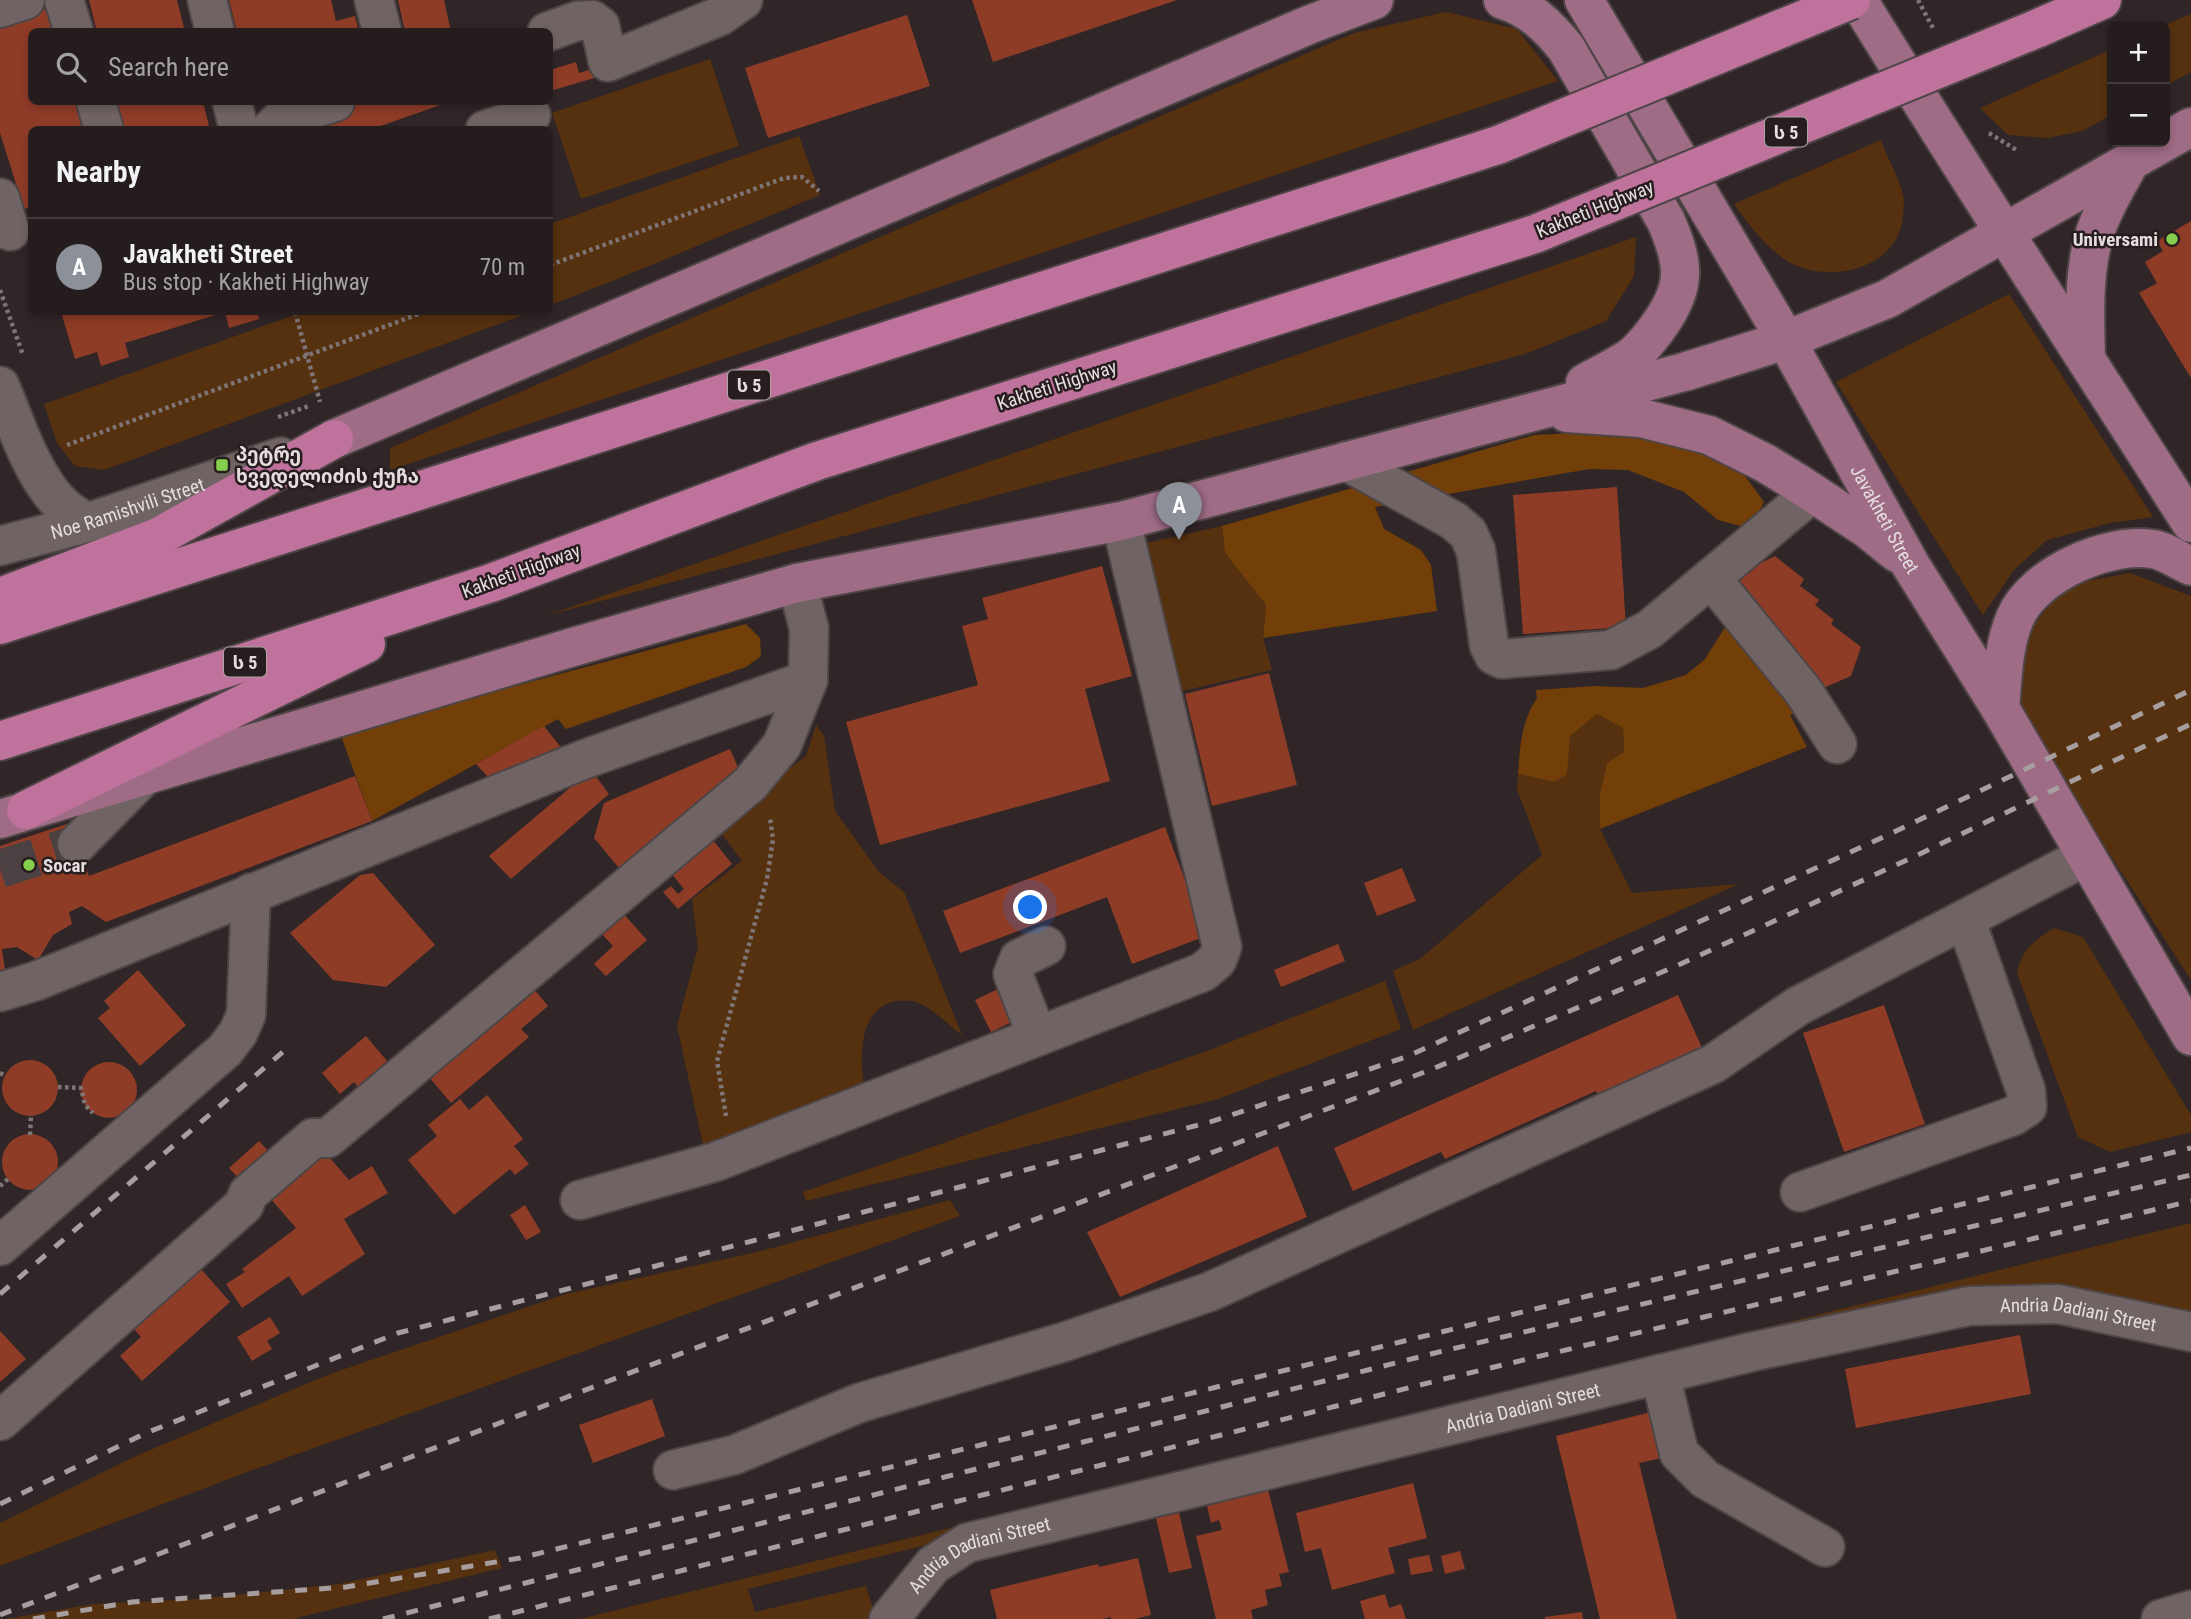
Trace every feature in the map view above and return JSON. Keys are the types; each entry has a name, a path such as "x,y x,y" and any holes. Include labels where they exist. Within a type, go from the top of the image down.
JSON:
{"highway":[{"name":"ს 5","path":"0,625 1498,145 1851,0"},
{"name":"Kakheti Highway","path":"0,741 491,583 817,461 1535,234 2102,0"},
{"path":"0,597 158,537 334,439"},
{"path":"13,814 491,583"}],"main road":[{"path":"334,439 1327,9 1374,0"},
{"path":"1503,0 1530,12 1553,31 1566,48 1666,221 1675,241 1680,264 1680,287 1670,310 1653,334 1630,358 1534,411"},
{"name":"Javakheti Street","path":"1584,0 1786,340 1910,564 2000,708 2191,1036"},
{"path":"1858,0 2191,523"},
{"path":"13,814 797,583 1121,521 1684,372 1786,340 1887,299 2191,127"},
{"path":"2086,357 2085,303 2091,248 2106,207 2130,162"},
{"path":"1534,411 1641,418 1709,435 1765,463 1866,527 1910,564"},
{"path":"2000,708 2006,645 2016,615 2036,590 2068,566 2117,549 2153,549 2191,566"}],"street":[{"path":"0,8 25,0"},
{"path":"64,0 73,28"},
{"path":"207,0 214,28"},
{"path":"374,0 381,28"},
{"path":"553,30 592,20 600,26 608,62 720,16 743,0"},
{"path":"97,105 103,126"},
{"path":"233,105 238,126"},
{"path":"274,126 281,119 325,105"},
{"path":"497,126 531,115"},
{"path":"12,374 30,457 63,506 87,523"},
{"name":"Noe Ramishvili Street","path":"0,546 87,523 334,439"},
{"path":"1346,461 1454,521 1468,533 1476,551 1489,645 1494,655 1502,659 1611,650 1650,629 1812,493"},
{"path":"580,1200 715,1162 1203,972 1217,960 1222,947 1121,521"},
{"path":"1711,578 1804,692 1837,744"},
{"path":"0,1421 244,1205 248,1194 303,1146 313,1138 328,1138 750,784 782,745 808,680 808,628 797,583"},
{"path":"0,992 36,981 584,759 808,680"},
{"path":"78,844 145,775"},
{"path":"673,1469 734,1455 859,1403 1068,1341 1209,1292 1713,1064 1798,1006 2087,856"},
{"path":"0,1246 225,1050 238,1033 246,1015 251,893"},
{"path":"1800,1192 2013,1116 2027,1107 2026,1091 1966,920"},
{"path":"1037,1036 1013,974 1019,959 1046,946"},
{"path":"909,1052 923,1061 953,1070"},
{"name":"Andria Dadiani Street","path":"889,1619 933,1565 967,1543 1751,1352 1969,1306 2058,1304 2191,1332"},
{"path":"1660,1374 1679,1453 1705,1479 1825,1547"},
{"path":"2161,1619 2191,1610"}],"path":[{"path":"553,264 784,178 802,177 817,187 825,200"},
{"path":"0,290 12,374"},
{"path":"296,315 320,402"},
{"path":"30,457 416,315"},
{"path":"268,421 333,397"},
{"path":"736,1154 722,1100 717,1061 767,879 773,839 770,816 750,784"},
{"path":"58,1087 81,1088 85,1105 99,1116"},
{"path":"30,1135 31,1116"},
{"path":"0,1186 8,1179"}],"shaded area":[{"path":"1446,12 1517,29 1558,81 390,470 390,448 1354,33"},
{"path":"2191,14 2191,72 2170,83 2170,23"},
{"path":"2107,51 2107,118 2082,131 2048,138 2008,135 1980,108"},
{"path":"710,59 739,146 581,199 552,113"},
{"path":"799,136 820,195 553,304 553,223"},
{"path":"1881,140 1901,188 1904,200 1903,216 1899,234 1889,249 1860,268 1823,272 1805,269 1789,262 1765,243 1734,204"},
{"path":"1636,237 1634,276 1606,321 1525,354 545,616"},
{"path":"2009,294 2153,517 2110,523 2047,540 2014,570 1983,615 1836,382"},
{"path":"295,315 523,315 104,470 75,466 57,443 44,404"},
{"path":"1636,430 1700,445 1745,476 1764,502 1756,517 1741,526 1718,520 1684,492 1628,470 1589,469 1375,507 1384,529 1421,550 1431,565 1437,611 1263,638 1266,605 1225,553 1222,526 1534,435"},
{"path":"1222,526 1225,553 1266,605 1263,638 1272,670 1174,693 1142,544"},
{"path":"2130,573 2191,596 2191,980 2024,721 2016,678 2026,636 2051,602 2081,582"},
{"path":"746,624 760,638 761,656 746,667 566,729 558,719 372,821 340,733"},
{"path":"1727,624 1797,712 1790,715 1807,747 1600,829 1600,793 1607,763 1624,752 1623,728 1597,714 1570,736 1567,774 1554,782 1518,774 1522,735 1537,698 1536,690 1595,686 1643,688 1686,675 1705,659"},
{"path":"1597,714 1623,728 1624,752 1607,763 1600,793 1600,829 1632,893 1739,884 1413,1030 1393,971 1420,959 1542,855 1517,789 1518,774 1554,782 1570,736"},
{"path":"816,725 824,736 835,811 879,872 904,892 962,1035 918,1003 895,1001 882,1006 873,1015 863,1041 864,1085 704,1149 677,1026 698,947 692,899 742,861 715,825 806,756"},
{"path":"2054,928 2083,937 2191,1115 2191,1132 2110,1152 2078,1137 2017,973 2030,946"},
{"path":"1385,981 1401,1029 1218,1099 806,1201 803,1192 1210,1050"},
{"path":"950,1200 960,1216 247,1472 0,1566 0,1523 136,1456 330,1374 566,1294 757,1252"},
{"path":"2191,1223 2191,1314 1916,1301 748,1589 755,1612 866,1586 876,1619 580,1619"},
{"path":"495,1550 502,1568 292,1619 6,1619 93,1604 198,1599 339,1584"}],"building":[{"path":"89,0 177,0 184,28 96,28"},
{"path":"229,0 331,0 336,21 355,16 358,28 236,28"},
{"path":"398,0 444,0 450,28 404,28"},
{"path":"972,0 1177,0 993,62"},
{"path":"48,8 55,28 28,28 28,105 81,105 95,126 28,126 28,208 24,209 0,133 0,24"},
{"path":"907,15 930,86 768,138 745,68"},
{"path":"650,52 652,61 553,90 553,69 576,62 579,73"},
{"path":"115,105 204,105 209,126 120,126"},
{"path":"336,105 440,105 380,126 296,126"},
{"path":"2191,221 2191,378 2139,293 2157,283 2145,262 2163,251 2157,241"},
{"path":"62,315 215,315 125,343 129,357 101,366 97,352 75,359"},
{"path":"226,315 258,315 259,319 229,328"},
{"path":"1617,487 1626,627 1523,634 1513,495"},
{"path":"1775,556 1804,579 1800,586 1819,600 1815,605 1834,620 1831,624 1861,647 1851,676 1821,689 1732,577"},
{"path":"1102,566 1132,676 1085,689 1110,781 880,845 846,722 978,685 962,626 988,619 982,598"},
{"path":"1269,673 1297,785 1212,806 1185,694"},
{"path":"544,726 563,750 489,778 476,764"},
{"path":"730,749 740,772 619,868 594,838 604,803"},
{"path":"591,770 609,794 511,879 489,856"},
{"path":"355,776 372,821 106,922 82,906 69,912 72,924 53,935 38,960 17,947 2,949 5,970 0,970 0,846 70,823 89,876"},
{"path":"1165,827 1206,936 1132,964 1107,897 960,953 943,911"},
{"path":"712,839 732,864 678,909 663,892 671,886 678,894 684,889 671,873"},
{"path":"1402,868 1416,901 1377,916 1364,883"},
{"path":"373,873 435,945 386,987 333,980 290,933 360,875"},
{"path":"620,910 647,940 606,976 594,964 613,946 598,930"},
{"path":"1338,944 1345,961 1281,987 1274,970"},
{"path":"138,970 186,1025 140,1066 98,1018 110,1008 104,1001"},
{"path":"533,988 548,1006 521,1029 529,1037 451,1103 429,1077"},
{"path":"1000,988 1016,1020 991,1032 975,1000"},
{"path":"1678,995 1704,1052 1599,1098 1596,1091 1445,1159 1441,1152 1353,1191 1334,1148"},
{"path":"1884,1005 1925,1124 1844,1152 1803,1033"},
{"path":"366,1036 387,1061 358,1087 354,1082 340,1094 322,1073"},
{"path":"30,1060 41,1062 50,1068 56,1077 56,1099 50,1108 41,1114 30,1116 19,1114 10,1108 4,1099 2,1088 4,1077 10,1068 19,1062"},
{"path":"109,1062 120,1064 129,1070 135,1079 135,1101 129,1110 120,1116 109,1118 98,1116 89,1110 83,1101 81,1090 83,1079 89,1070 98,1064"},
{"path":"487,1095 523,1139 514,1146 529,1164 515,1175 510,1169 454,1215 408,1160 437,1136 428,1125 460,1099 469,1110"},
{"path":"30,1134 41,1136 50,1142 56,1151 56,1173 50,1182 41,1188 30,1190 19,1188 10,1182 4,1173 2,1162 4,1151 10,1142 19,1136"},
{"path":"259,1141 271,1154 241,1181 229,1168"},
{"path":"317,1143 349,1180 372,1166 388,1193 344,1219 365,1254 302,1296 289,1276 242,1308 226,1284 245,1272 242,1269 296,1228 263,1190"},
{"path":"1278,1146 1307,1217 1120,1297 1087,1232"},
{"path":"525,1205 541,1232 526,1240 510,1215"},
{"path":"194,1261 230,1302 142,1381 120,1356 141,1337 127,1321"},
{"path":"270,1317 280,1333 267,1341 272,1349 252,1361 237,1337"},
{"path":"0,1331 26,1359 0,1382"},
{"path":"2020,1335 2031,1394 1856,1428 1845,1369"},
{"path":"652,1399 665,1436 593,1463 579,1425"},
{"path":"1651,1412 1662,1458 1639,1463 1677,1619 1600,1619 1556,1436"},
{"path":"1413,1483 1427,1538 1388,1548 1395,1573 1332,1590 1321,1548 1305,1552 1296,1513"},
{"path":"1268,1490 1289,1572 1279,1574 1282,1586 1265,1590 1268,1605 1251,1610 1253,1619 1216,1619 1196,1536 1222,1530 1219,1520 1211,1523 1207,1506"},
{"path":"1179,1513 1192,1568 1169,1573 1156,1518"},
{"path":"1460,1551 1465,1569 1445,1574 1441,1556"},
{"path":"1429,1555 1433,1571 1411,1575 1408,1559"},
{"path":"1138,1558 1151,1615 1135,1619 997,1619 990,1590 1098,1564 1099,1567"},
{"path":"1385,1594 1389,1608 1401,1604 1406,1619 1365,1619 1360,1601"},
{"path":"1582,1612 1583,1619 1545,1619 1545,1617"}],"tunnel":[{"path":"0,869 77,844"}],"railway":[{"path":"0,1504 146,1433 398,1333 1210,1122 1406,1057 1894,832 2191,690"},
{"path":"0,1615 1430,1070 1674,967 1907,860 2191,724"},
{"path":"0,1294 284,1051"},
{"path":"33,1619 132,1602 346,1587 520,1558 2191,1148"},
{"path":"383,1619 1439,1352 2191,1175"},
{"path":"489,1619 1444,1379 2191,1201"}],"place":[{"name":"Universami","path":"2172,239"},
{"name":"პეტრე ხვედელიძის ქუჩა","path":"222,465"},
{"name":"Javakheti Street","path":"1179,540"},
{"name":"Socar","path":"29,865"}]}
